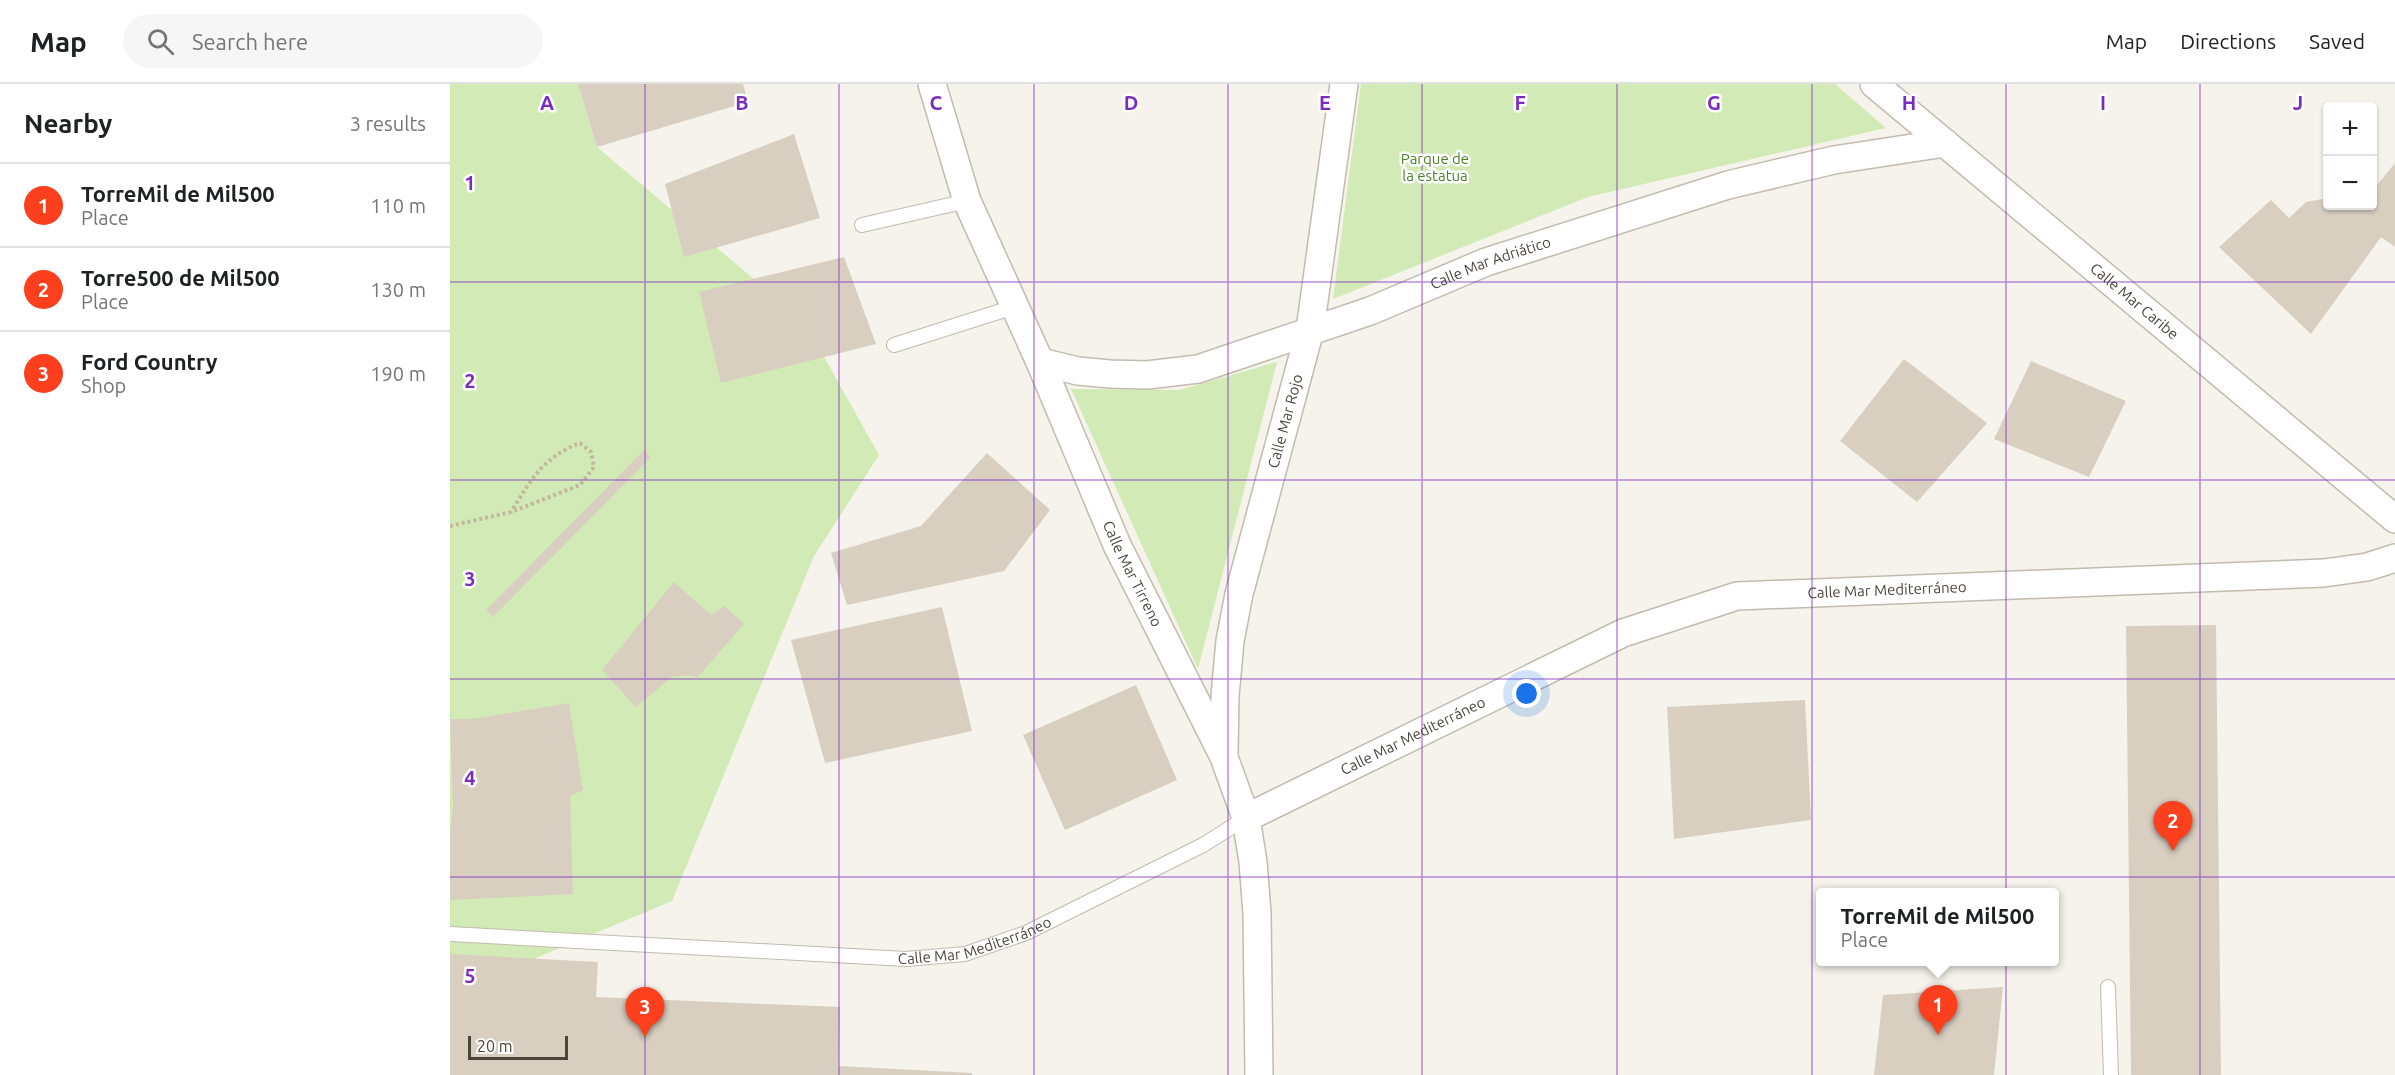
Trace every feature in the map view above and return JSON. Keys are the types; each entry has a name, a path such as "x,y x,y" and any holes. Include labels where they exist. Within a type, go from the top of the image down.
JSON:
{"street":[{"name":"Calle Mar Tirreno","path":"932,84 967,201 1040,362 1117,545 1224,757 1246,818 1253,862 1257,913 1259,1075"},
{"name":"Calle Mar Rojo","path":"1224,757 1225,696 1230,641 1239,594 1310,330 1344,84"},
{"name":"Calle Mar Caribe","path":"1874,84 2395,519"},
{"name":"Calle Mar Adriático","path":"1040,362 1078,371 1110,374 1147,375 1198,369 1370,311 1486,262 1728,185 1834,160 1945,143"},
{"name":"Calle Mar Mediterráneo","path":"1246,818 1623,633 1737,596 2324,573 2367,567 2395,558"}],"lane":[{"path":"862,225 967,201"},
{"path":"894,345 1014,307"},
{"name":"Calle Mar Mediterráneo","path":"450,934 906,959 964,954 1026,933 1203,846 1246,818"},
{"path":"2108,987 2111,1075"}],"path":[{"path":"450,526 511,512 580,485 594,467 591,452 580,443 551,458 536,472 511,512"}],"green space":[{"path":"450,84 578,84 597,147 804,321 879,455 814,556 672,901 450,994"},
{"name":"Parque de la estatua","path":"1361,84 1835,84 1886,128 1588,197 1333,299"},
{"path":"1277,362 1198,669 1071,389 1179,390"}],"building":[{"path":"578,84 743,84 748,102 597,147"},
{"path":"794,134 820,218 684,257 665,184"},
{"path":"2395,163 2395,247 2381,237 2311,334 2219,247 2271,200 2289,218 2306,202 2323,199 2323,210 2377,210 2377,185"},
{"path":"844,257 876,344 721,383 699,292"},
{"path":"1904,359 1987,423 1917,502 1840,441"},
{"path":"2031,361 2126,401 2089,477 1994,439"},
{"path":"644,450 651,457 493,617 486,610"},
{"path":"987,453 1050,510 1004,571 847,605 831,553 921,526"},
{"path":"674,582 711,615 724,606 744,624 698,677 687,675 672,677 636,707 602,670"},
{"path":"942,607 972,731 825,763 791,640"},
{"path":"2216,625 2221,1075 2131,1075 2126,626"},
{"path":"1136,685 1177,780 1065,830 1023,735"},
{"path":"1805,700 1811,820 1674,839 1667,707"},
{"path":"569,703 583,790 570,796 573,894 450,900 450,833 453,808 450,719 473,719"},
{"path":"450,954 598,962 596,997 840,1007 839,1066 972,1073 972,1075 450,1075"},
{"path":"2003,987 1994,1075 1874,1075 1883,995"}],"place":[{"name":"Torre500 de Mil500","path":"2173,851"},
{"name":"TorreMil de Mil500","path":"1938,1035"},
{"name":"Ford Country","path":"645,1037"}]}
